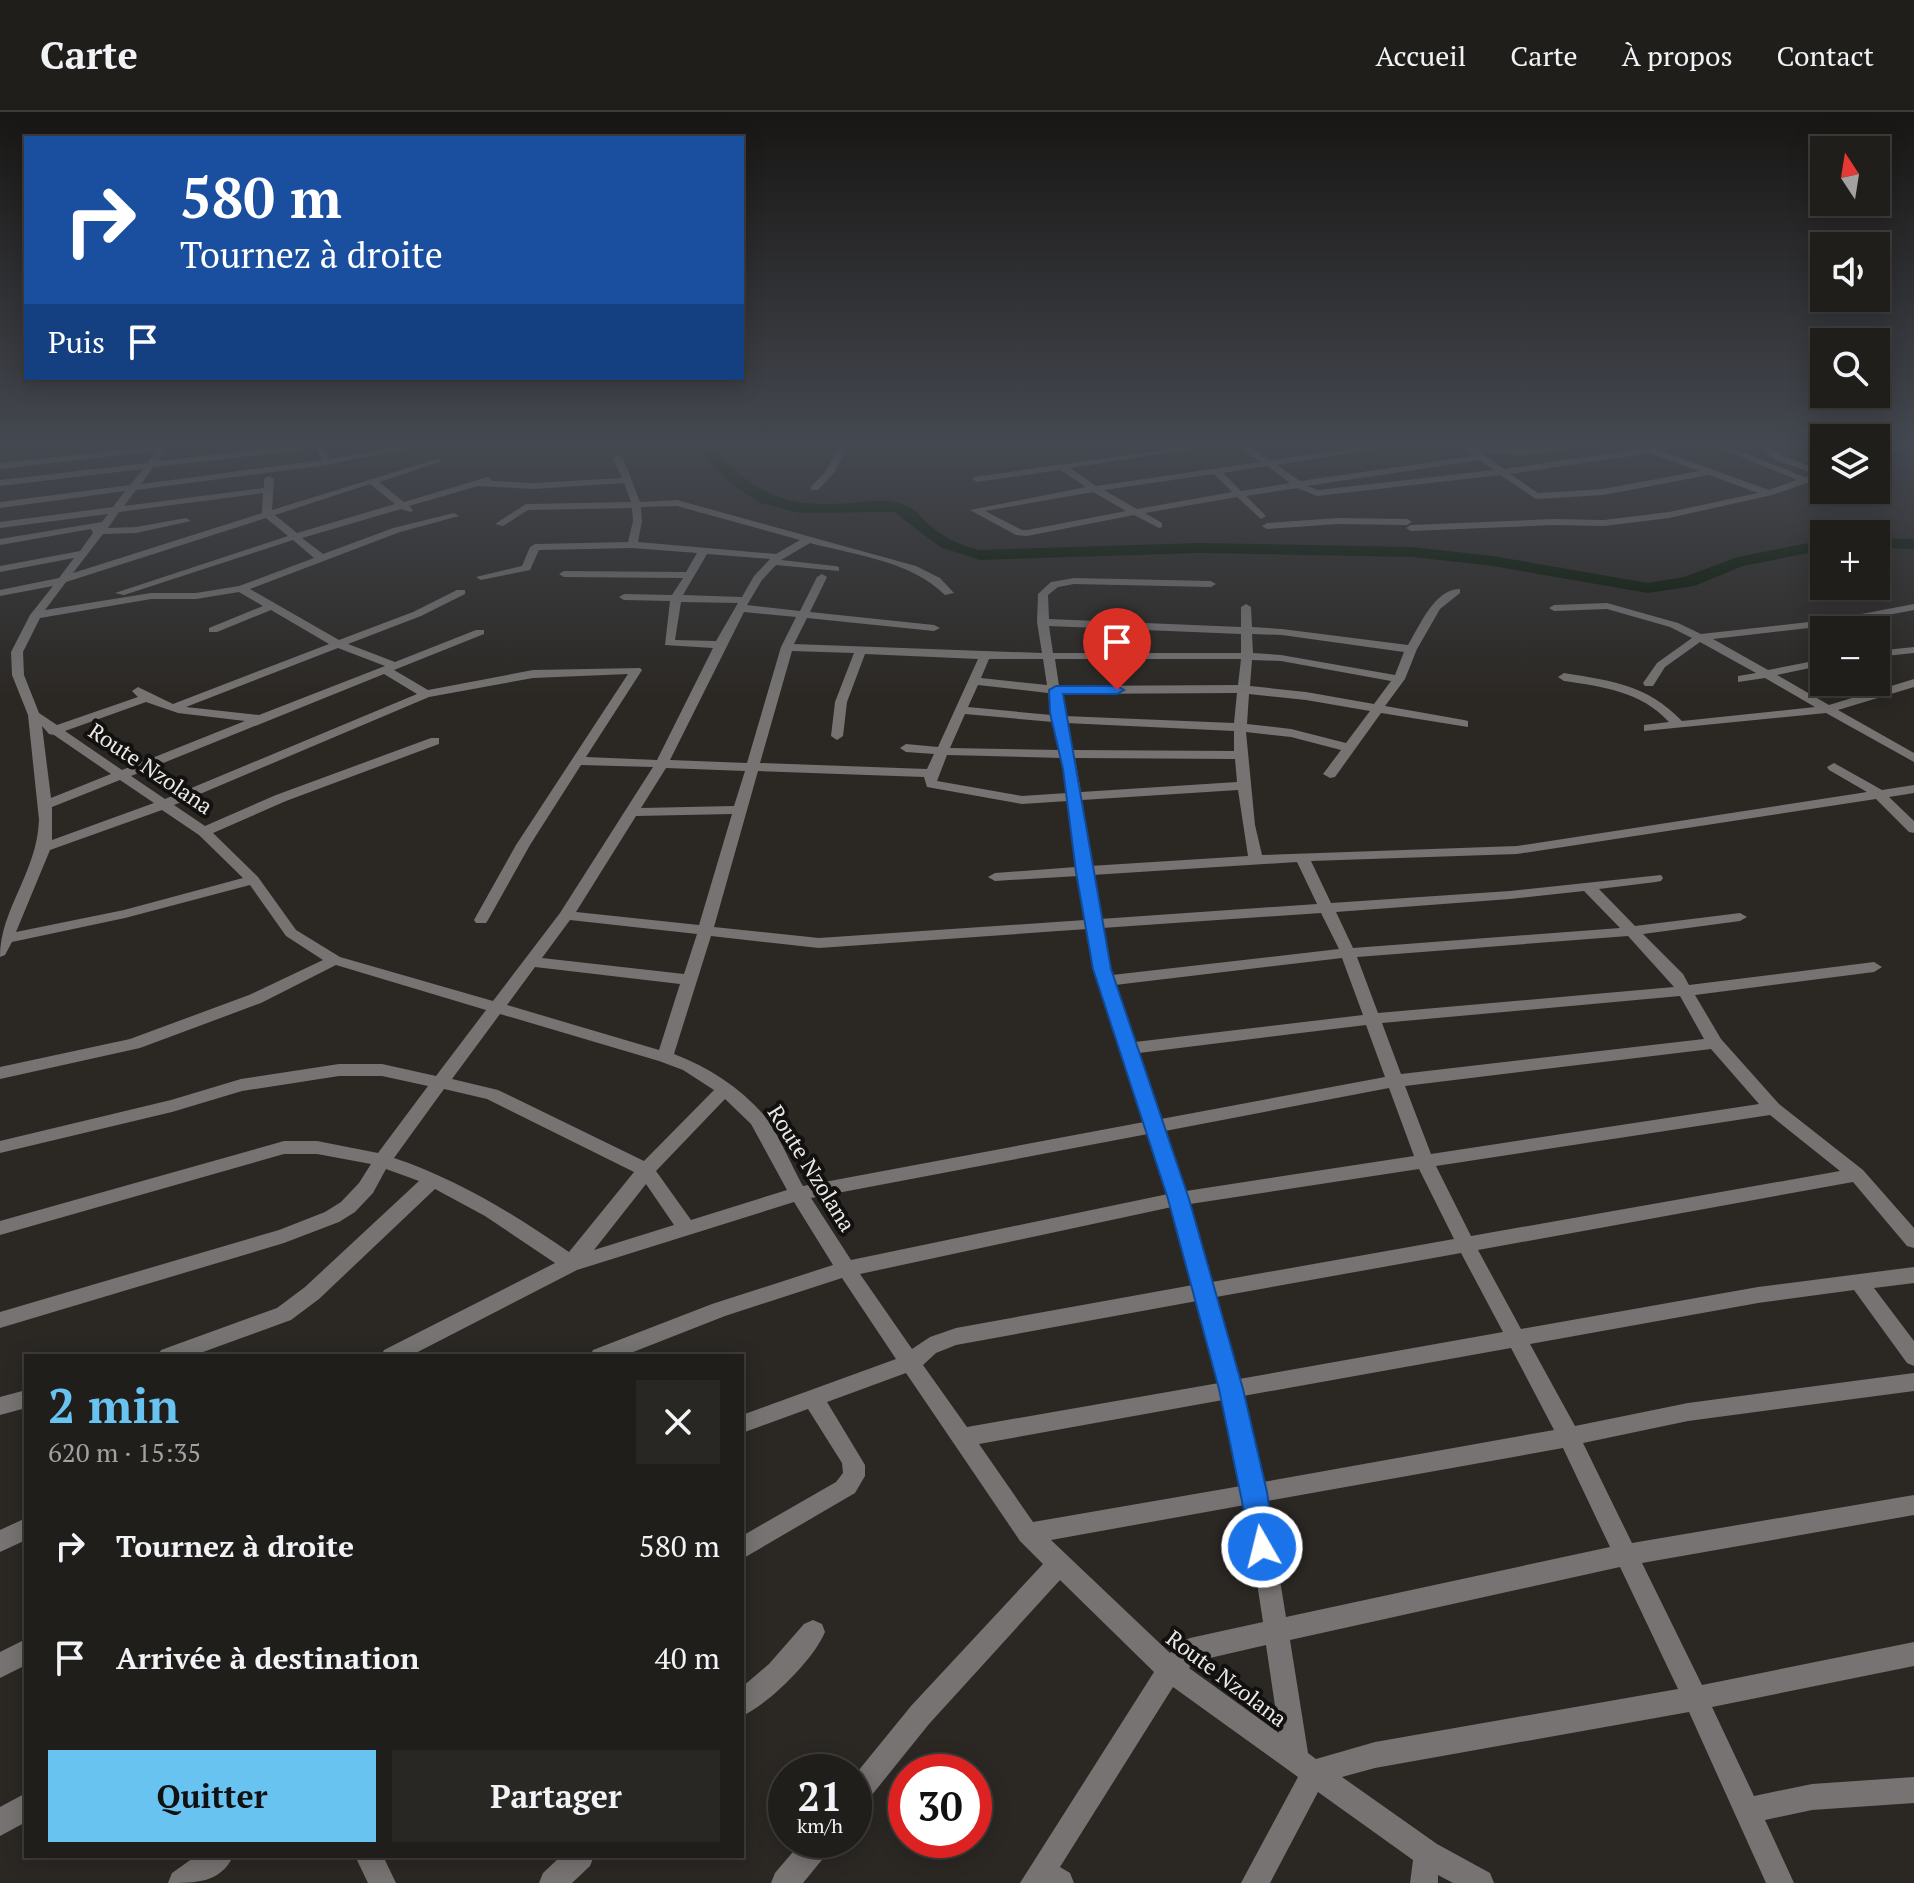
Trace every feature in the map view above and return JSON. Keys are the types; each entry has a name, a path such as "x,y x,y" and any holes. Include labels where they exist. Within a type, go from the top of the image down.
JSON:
{"street":[{"path":"0,542 84,530"},
{"name":"Route Nzolana","path":"94,530 84,553 60,581 11,654 34,715 53,731 204,832 253,880 291,933 335,960 665,1057 689,1066 725,1089 758,1120 798,1194 846,1269 965,1437 1028,1534 1170,1670 1427,1854 1480,1883"},
{"path":"0,593 60,581 219,530"},
{"path":"285,530 320,557"},
{"path":"85,607 107,597 319,530"},
{"path":"36,615 151,596 196,596 241,589 320,557 405,530"},
{"path":"632,545 638,530"},
{"path":"775,530 912,568 936,580 949,593"},
{"path":"1013,530 1020,533 1043,530"},
{"path":"0,1320 284,1236 332,1217 348,1207 366,1188 383,1159 566,915 661,765 758,578 775,559 809,539"},
{"path":"481,577 526,568 535,547 632,545 775,559 829,573 787,647 705,932 665,1057"},
{"path":"704,551 676,598 669,643 721,645"},
{"path":"0,569 84,553"},
{"path":"564,574 689,575"},
{"path":"1211,584 1100,580 1055,584 1043,594 1043,622 1093,923 1127,1049 1179,1199 1231,1389 1254,1492 1274,1629 1305,1765 1255,1883"},
{"path":"241,589 339,645 389,667 426,694"},
{"path":"1330,774 1399,679 1411,649 1436,607 1456,591"},
{"path":"173,708 417,614 461,592"},
{"path":"624,597 743,604 803,615 934,628"},
{"path":"213,630 272,606"},
{"path":"1554,608 1607,606 1674,625 1914,758"},
{"path":"1246,607 1247,656 1239,727 1244,786 1256,861"},
{"path":"1649,683 1661,665 1700,637 1835,622 1914,607"},
{"path":"1043,622 1318,635 1411,649"},
{"path":"45,805 480,632"},
{"path":"787,647 985,656 1247,656 1281,658 1399,679"},
{"path":"837,736 841,702 861,650"},
{"path":"1890,653 1914,650"},
{"path":"985,656 929,779 932,784 1008,800 1244,786"},
{"path":"1742,679 1810,665"},
{"path":"44,847 165,804 426,694 533,674 636,670 523,845 481,920"},
{"path":"1564,677 1646,694 1660,702 1679,725"},
{"path":"975,681 1056,690 1241,689 1464,724"},
{"path":"1648,728 1828,709 1914,683"},
{"path":"53,731 142,695 173,708 263,719"},
{"path":"962,710 1058,719 1239,727 1291,733 1350,748"},
{"path":"2,944 28,893 44,847 45,805 34,715"},
{"path":"204,832 281,798 435,741"},
{"path":"1894,747 1914,741"},
{"path":"906,748 984,754 1243,755"},
{"path":"580,761 932,773"},
{"path":"1834,767 1879,794 1914,829"},
{"path":"995,877 1302,857 1517,850 1914,789"},
{"path":"630,812 739,810"},
{"path":"1302,857 1348,953 1424,1160 1569,1437 1780,1883"},
{"path":"566,915 819,943 1589,887 1656,878"},
{"path":"2,944 253,880"},
{"path":"1589,887 1628,931 1677,978 1715,1043 1773,1108 1857,1175 1914,1241"},
{"path":"1107,981 1348,953 1628,931 1740,917"},
{"path":"0,1073 134,1044 255,999 335,960"},
{"path":"531,962 690,980"},
{"path":"1127,1049 1370,1019 1683,991 1874,967"},
{"path":"395,1354 571,1264 798,1194 1395,1081 1715,1043"},
{"path":"0,1147 289,1075 382,1070 492,1094 530,1110 646,1170 686,1228"},
{"path":"571,1264 646,1170 725,1089"},
{"path":"605,1354 719,1310 846,1269 1179,1199 1773,1108"},
{"path":"0,1228 290,1147 317,1148 383,1159 433,1179 515,1224 571,1264"},
{"path":"744,1423 913,1362 925,1348 937,1342 1857,1175"},
{"path":"174,1354 284,1314 312,1293 433,1179"},
{"path":"965,1437 1758,1295 1914,1275"},
{"path":"1859,1282 1914,1357"},
{"path":"1028,1534 1569,1437 1688,1412 1914,1382"},
{"path":"0,1406 24,1400"},
{"path":"744,1547 844,1489 852,1481 856,1471 852,1460 814,1400"},
{"path":"1045,1879 1170,1670 1190,1650 1274,1629 1624,1555 1914,1505"},
{"path":"0,1541 24,1530"},
{"path":"872,1775 920,1715 1060,1563"},
{"path":"744,1701 778,1673 813,1632"},
{"path":"0,1666 24,1652"},
{"path":"1305,1765 1695,1698 1914,1654"},
{"path":"1748,1810 1812,1797 1914,1790"},
{"path":"0,1823 24,1807"},
{"path":"1424,1883 1427,1854"},
{"path":"182,1883 216,1858"},
{"path":"370,1858 382,1883"},
{"path":"553,1883 578,1858"},
{"path":"785,1883 805,1858"}],"waterway":[{"path":"926,530 945,543 980,555 1199,548 1412,552 1493,561 1648,588 1688,582 1738,562 1810,548"},
{"path":"1890,543 1914,544"}],"route":[{"path":"1117,690 1056,690 1057,713 1071,769 1084,872 1102,969 1179,1199 1231,1389 1254,1492 1262,1547"}]}
